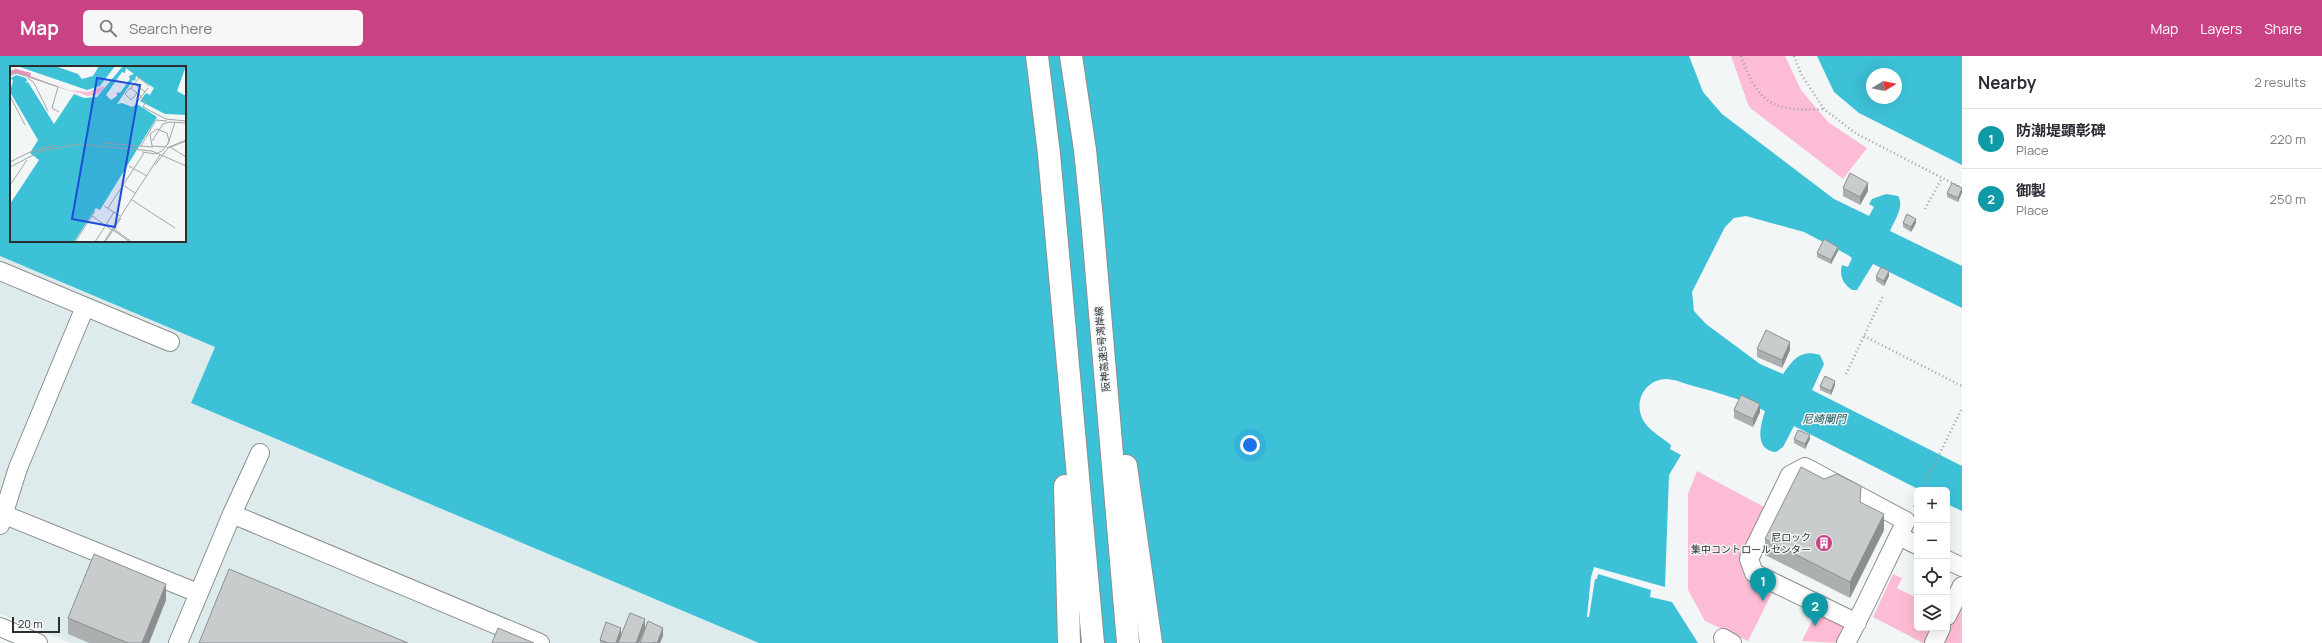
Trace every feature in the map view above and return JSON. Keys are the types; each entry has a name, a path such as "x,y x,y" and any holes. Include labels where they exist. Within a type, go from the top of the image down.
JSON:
{"highway":[{"path":"1037,56 1049,154 1093,643"},
{"name":"阪神高速5号湾岸線","path":"1071,56 1085,150 1128,643"},
{"path":"1049,154 1048,266 1066,493 1069,643"},
{"path":"1098,299 1135,520 1151,643"}],"street":[{"path":"0,271 170,342"},
{"path":"85,307 18,468 2,518 198,593"},
{"path":"178,643 232,514 260,453"},
{"path":"1905,524 1855,632 1754,572 1749,560 1790,475 1805,467 1905,524 1914,540"},
{"path":"232,514 540,643"},
{"path":"1950,561 1962,567"},
{"path":"1950,610 1962,586"},
{"path":"0,627 38,643"},
{"path":"1934,643 1940,631"}],"path":[{"path":"1740,56 1750,82 1762,97 1783,108 1805,110 1824,109"},
{"path":"1794,56 1801,74 1824,109 1857,134 1962,188"},
{"path":"1925,209 1942,178"},
{"path":"1846,374 1883,296"},
{"path":"1864,336 1962,386"},
{"path":"1923,487 1962,408"}],"shaded area":[{"path":"1731,56 1785,56 1801,90 1828,122 1867,148 1843,179 1749,107"},
{"path":"0,256 215,347 191,403 759,643 70,643 0,614"},
{"path":"1697,471 1766,508 1741,559 1747,577 1769,589 1771,595 1748,641 1705,621 1688,590 1688,494"},
{"path":"1893,574 1902,578 1897,588 1914,596 1914,631 1934,631 1927,643 1923,643 1873,617"},
{"path":"1962,596 1962,643 1938,643 1944,631 1950,631 1950,620"},
{"path":"1817,611 1848,628 1840,643 1802,641"}],"water":[{"name":"尼崎閘門","path":"0,56 1689,56 1703,92 1722,114 1834,199 1869,216 1874,207 1869,204 1872,199 1886,194 1898,196 1900,200 1900,209 1890,231 1962,266 1962,308 1873,264 1857,290 1852,290 1842,279 1841,273 1842,265 1848,267 1852,258 1804,232 1746,216 1734,218 1725,227 1692,292 1694,311 1706,324 1760,364 1783,374 1790,364 1798,357 1807,353 1820,355 1824,364 1812,390 1962,466 1962,511 1950,505 1950,487 1914,487 1794,426 1783,447 1776,452 1769,450 1764,447 1760,436 1765,411 1728,396 1675,380 1658,380 1651,384 1642,395 1640,401 1641,416 1645,423 1654,432 1671,445 1670,449 1681,455 1669,475 1665,587 1594,567 1591,577 1587,617 1589,617 1595,579 1597,579 1598,574 1651,590 1650,597 1672,602 1698,643 759,643 191,403 215,347 0,256"},
{"path":"1817,56 1962,56 1962,165 1859,113 1834,92"}],"building":[{"path":"1850,173 1868,183 1860,197 1843,188"},
{"path":"1952,183 1962,188 1958,198 1947,193"},
{"path":"1907,214 1916,219 1911,227 1903,223"},
{"path":"1824,239 1838,247 1831,260 1817,253"},
{"path":"1881,267 1889,271 1884,281 1876,277"},
{"path":"1766,330 1790,342 1782,360 1757,349"},
{"path":"1825,376 1835,381 1831,391 1820,386"},
{"path":"1741,395 1760,404 1753,419 1734,410"},
{"path":"1798,430 1810,435 1805,444 1794,439"},
{"name":"尼ロック 集中コントロールセンター","path":"1801,467 1824,479 1837,474 1861,486 1860,502 1884,514 1850,582 1765,539"},
{"path":"94,554 166,584 142,643 128,643 68,618"},
{"path":"229,569 408,643 199,643"},
{"path":"630,613 645,619 636,643 618,643"},
{"path":"648,621 663,628 657,643 640,643"},
{"path":"606,622 621,628 616,643 609,643 600,640"},
{"path":"498,628 534,643 492,643"}],"place":[{"name":"尼ロック 集中コントロールセンター","path":"1824,543"},
{"name":"防潮堤顕彰碑","path":"1763,601"},
{"name":"御製","path":"1815,626"}]}
